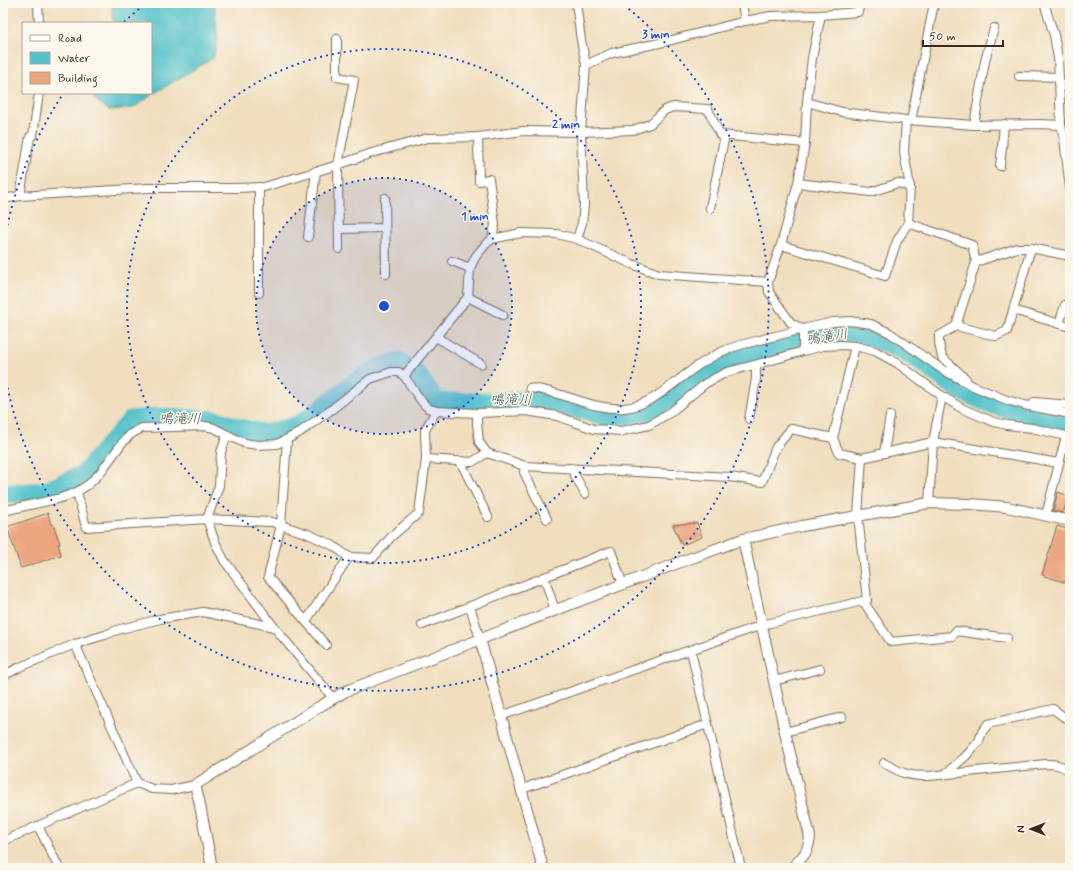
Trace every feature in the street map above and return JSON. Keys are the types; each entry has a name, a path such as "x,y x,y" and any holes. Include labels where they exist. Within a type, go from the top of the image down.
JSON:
{"street":[{"path":"38,3 39,22"},
{"path":"576,3 586,65 581,132 584,204 582,223 577,239"},
{"path":"742,3 745,21"},
{"path":"586,65 612,53 664,42 745,21 771,16 858,12 860,3"},
{"path":"781,245 885,276 897,241 908,223 910,187 904,152 909,121 934,3"},
{"path":"1044,3 1054,35 1058,58 1061,125 1067,140 1070,188"},
{"path":"803,331 791,323 769,292 768,282 781,245 798,182 805,143 807,102 812,58 821,14"},
{"path":"974,125 985,61 994,28"},
{"path":"337,39 337,77 354,80 338,165 339,249"},
{"path":"1019,76 1058,77"},
{"path":"20,196 30,137 33,135 39,94"},
{"path":"807,102 842,112 909,121 974,125 1061,125"},
{"path":"3,198 148,188 264,187 338,165 372,153 428,138 478,137 523,131 581,132 633,130 650,124 665,110 673,107 708,109 720,135 805,143"},
{"path":"1000,166 1004,124"},
{"path":"710,208 725,135"},
{"path":"406,374 468,297 470,268 476,256 492,238 496,225 489,179 480,181 478,137"},
{"path":"308,237 316,171"},
{"path":"798,182 871,192 898,183 910,187"},
{"path":"259,187 259,293"},
{"path":"385,198 386,274"},
{"path":"908,223 972,245 976,262 956,326 939,336 939,343 942,357 974,386"},
{"path":"339,229 385,228"},
{"path":"492,238 521,233 557,234 577,239 632,264 659,274 768,282"},
{"path":"976,262 1017,248 1031,248 1070,256"},
{"path":"956,326 996,336 1007,330 1031,248"},
{"path":"452,261 470,268"},
{"path":"468,297 503,315"},
{"path":"1059,324 1065,305"},
{"path":"1013,310 1070,327"},
{"path":"530,388 551,392 597,406 626,408 657,396 693,368 717,354 731,348 803,331 833,322 850,321 872,324 890,333 943,370 974,386 1007,400 1070,414"},
{"path":"803,331 803,348"},
{"path":"436,337 481,364"},
{"path":"3,511 61,498 77,492 89,484 100,473 126,438 142,428 204,426 214,428 244,443 258,445 277,444 297,434 331,410 370,379 391,372 406,374 422,402 428,408 436,411 477,413 526,411 557,416 594,429 627,431 649,425 671,412 706,383 727,372 803,348 840,345 856,346 875,351 897,363 942,396 963,409 994,422 1032,428 1068,437 1059,463 1046,515"},
{"path":"856,346 833,438 839,453 862,458 933,442 1059,463"},
{"path":"749,419 755,386 756,364"},
{"path":"930,503 933,442 942,396"},
{"path":"1007,400 1070,405"},
{"path":"77,492 86,527 206,519 272,522 308,534 332,545 349,557 373,558 392,536 419,513 426,459 425,430 436,411"},
{"path":"477,413 480,442 487,453 525,466 730,477 762,482 776,447 791,429 833,438"},
{"path":"884,453 890,416"},
{"path":"227,435 221,452 219,486 206,519 215,542 224,560 274,627 333,698"},
{"path":"287,440 281,524 268,577 326,645"},
{"path":"426,459 472,462 487,453"},
{"path":"501,716 762,625 866,600 858,515 862,458"},
{"path":"460,461 488,517"},
{"path":"525,466 524,472 547,519"},
{"path":"572,468 585,494"},
{"path":"3,841 85,804 137,783 152,788 171,790 195,785 346,691 743,539 795,527 930,503 971,504 1000,507 1070,521"},
{"path":"743,539 785,732 810,836 808,847 803,857 792,868"},
{"path":"422,625 611,551 623,584"},
{"path":"306,621 349,557"},
{"path":"544,577 556,610"},
{"path":"863,601 891,642 952,636 956,631 1007,638"},
{"path":"470,606 543,868"},
{"path":"3,676 20,667 75,644 117,630 153,621 203,612 274,627"},
{"path":"75,644 137,783"},
{"path":"691,650 742,868"},
{"path":"774,680 820,669"},
{"path":"944,775 966,756 979,741 982,732 988,724 1053,709 1067,718 1070,709"},
{"path":"785,732 842,718"},
{"path":"522,789 708,724"},
{"path":"884,763 901,773 915,776 944,775 1045,764 1056,764 1070,771"},
{"path":"195,785 212,868"},
{"path":"38,826 59,868"}],"water":[{"path":"114,3 214,3 218,40 213,58 153,94 133,108 109,110 93,98 95,94 152,94 152,22 113,21 112,8"}],"building":[{"path":"1058,492 1069,496 1063,513 1053,511"},
{"path":"48,513 51,525 53,524 60,544 58,544 61,555 21,568 7,527"},
{"path":"697,523 702,537 682,545 673,525"},
{"path":"1057,526 1070,530 1070,584 1042,575"}],"waterway":[{"name":"鳴滝川","path":"3,494 46,491 82,475 131,420 158,417 216,420 240,428 266,434 299,425 356,381 379,367 399,361 417,374 437,402 498,402 534,399 610,417 652,411 714,367 752,354 816,336 845,332 862,334 890,345 915,358 959,390 989,404 1070,426"}]}
